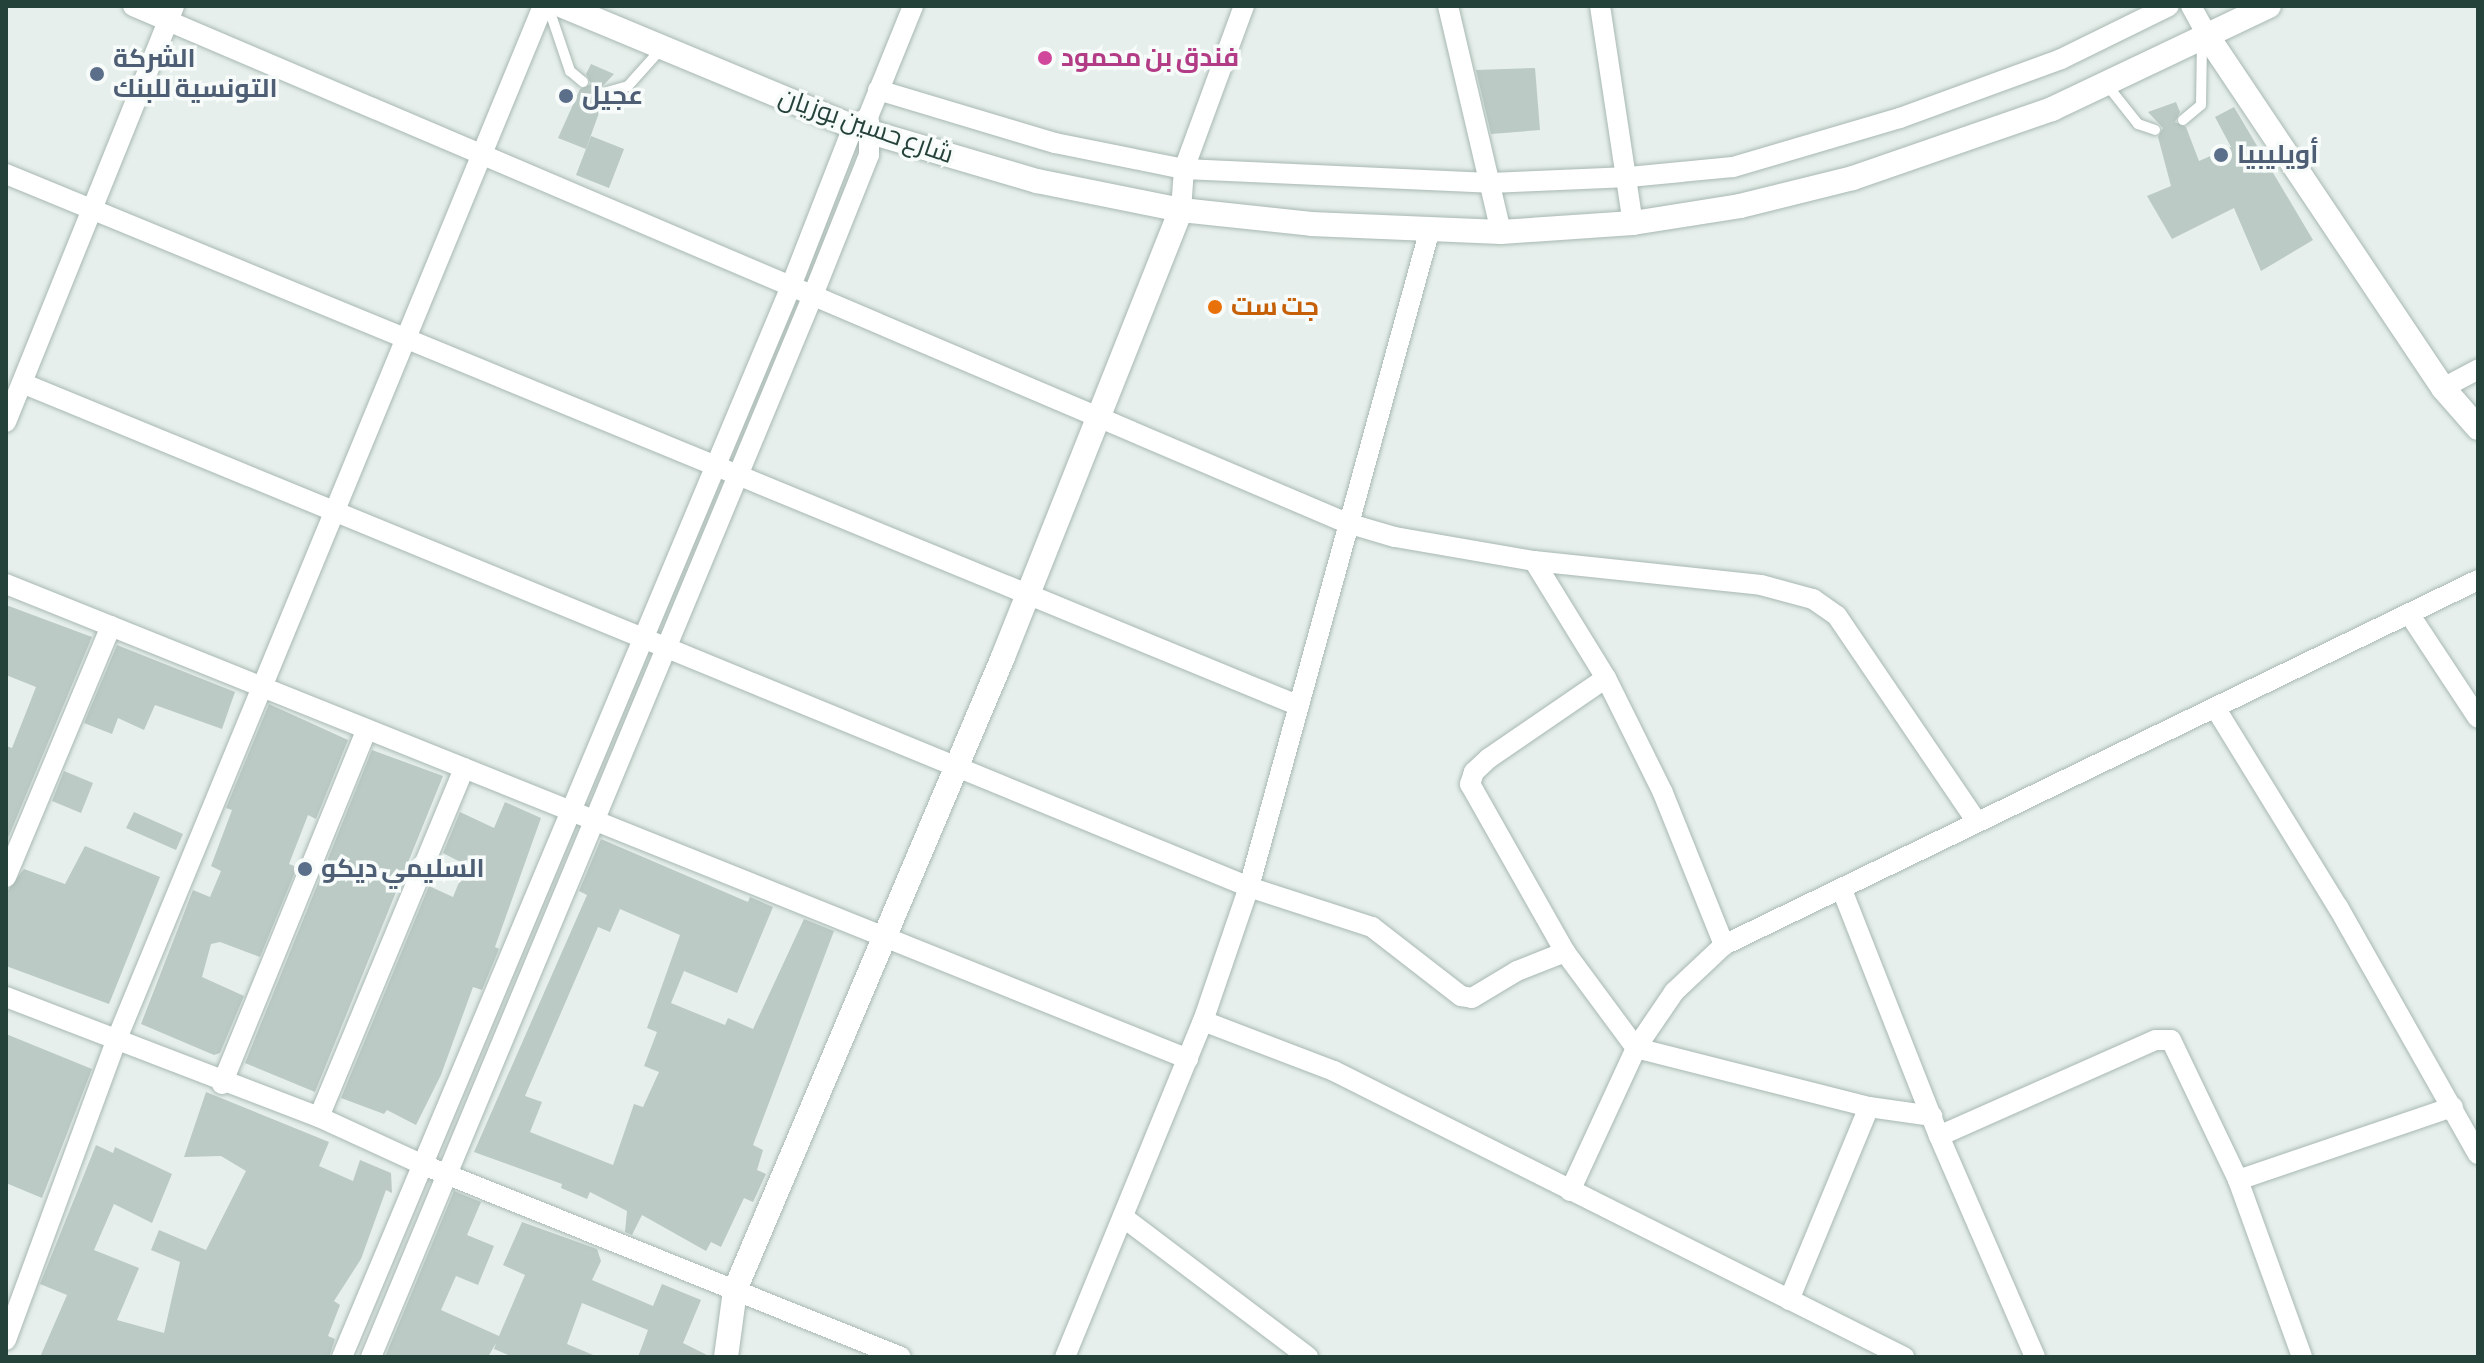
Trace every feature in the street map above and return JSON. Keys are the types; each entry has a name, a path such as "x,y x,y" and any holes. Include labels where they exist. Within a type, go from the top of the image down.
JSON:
{"main road":[{"name":"شارع حسين بوزيان","path":"563,6 865,126 1037,181 1181,210 1311,224 1501,232 1633,223 1740,206 1853,178 1968,142 2106,83 2269,6"},
{"path":"2205,38 2443,388 2478,428"},
{"path":"723,1352 735,1290 1100,418 1181,210"}],"street":[{"path":"133,6 171,13 482,155 1347,523 1395,537 1534,561 1761,585 1813,599 1837,616 1975,819"},
{"path":"6,1340 116,1041 546,6"},
{"path":"371,1357 813,295 865,126 913,6"},
{"path":"1181,210 1184,169 1244,6"},
{"path":"1448,6 1501,232"},
{"path":"1600,6 1629,177 1633,223"},
{"path":"878,90 1055,143 1184,169 1490,183 1629,177 1733,167 1885,122 2061,59 2169,6"},
{"path":"2191,6 2205,38"},
{"path":"6,422 171,13"},
{"path":"342,1357 714,465 791,286 865,126"},
{"path":"6,174 1299,706"},
{"path":"1065,1357 1203,1021 1249,887 1430,229"},
{"path":"2443,388 2478,369"},
{"path":"22,383 1249,887 1372,927 1461,996 1472,998 1517,971 1565,952"},
{"path":"1534,561 1606,678 1663,793 1724,945"},
{"path":"1570,1191 1636,1048 1674,992 1724,945 1842,890 1975,819 2216,709 2478,580"},
{"path":"6,584 1188,1059"},
{"path":"2410,615 2478,718"},
{"path":"6,877 111,626"},
{"path":"1606,678 1469,777 1565,952 1636,1048 1935,1126 2166,1038 2183,1061 2238,1180 2302,1357"},
{"path":"2216,709 2478,1154"},
{"path":"222,1084 367,729"},
{"path":"319,1117 464,768"},
{"path":"1842,890 1935,1126 2035,1357"},
{"path":"6,997 222,1084 319,1117 445,1174 901,1357"},
{"path":"1203,1021 1334,1071 1904,1357"},
{"path":"1789,1300 1869,1107"},
{"path":"2238,1180 2453,1107"},
{"path":"1123,1217 1308,1357"}],"lane":[{"path":"546,6 571,75 583,82"},
{"path":"2183,120 2201,105 2205,38"},
{"path":"607,92 628,86 663,47"},
{"path":"2106,83 2138,124 2155,130"}],"building":[{"path":"591,64 614,74 600,89 604,99 586,149 558,138 580,89 591,84 586,74"},
{"path":"1535,68 1540,130 1491,134 1476,70"},
{"path":"2176,102 2180,112 2175,122 2186,127 2199,161 2231,147 2215,117 2234,107 2313,240 2261,271 2234,208 2172,239 2147,196 2171,186 2158,137 2163,128 2148,112"},
{"path":"591,136 624,149 609,188 576,175"},
{"path":"6,605 92,637 6,843 6,746 12,748 36,687 6,675"},
{"path":"117,645 235,692 222,729 155,705 144,730 118,718 112,734 84,723"},
{"path":"269,704 348,740 316,819 308,815 289,864 297,867 260,957 220,942 211,944 202,977 244,996 220,1053 214,1055 141,1024 193,890 210,897 221,871 211,866 232,810 226,808"},
{"path":"372,750 443,776 315,1092 245,1063"},
{"path":"64,771 93,783 81,813 52,801"},
{"path":"505,802 541,818 495,947 499,949 482,990 473,987 441,1075 416,1125 387,1110 384,1114 341,1098 429,886 453,897 466,865 443,853 460,812 494,828"},
{"path":"134,812 183,834 176,850 126,828"},
{"path":"601,839 748,902 750,897 773,907 737,993 684,971 671,1003 725,1025 728,1018 753,1029 804,919 834,931 753,1145 763,1150 757,1170 766,1174 753,1202 744,1198 721,1247 711,1242 706,1251 642,1215 632,1235 625,1232 627,1211 590,1192 587,1199 561,1188 562,1184 474,1152 587,895 579,891","holes":["620,909 680,935 647,1028 657,1032 644,1066 659,1072 643,1107 634,1104 613,1165 530,1132 542,1102 525,1096 598,927 610,932"]},
{"path":"85,846 160,877 109,1004 6,966 8,890 24,869 65,884"},
{"path":"6,1034 92,1069 42,1198 6,1183"},
{"path":"206,1092 329,1142 319,1166 353,1181 360,1160 391,1173 392,1193 386,1190 361,1259 334,1301 340,1305 328,1336 335,1339 329,1357 40,1357 67,1295 40,1284 96,1145 113,1153 115,1147 172,1174 152,1223 114,1204 94,1250 139,1268 117,1320 164,1333 180,1262 151,1250 159,1230 206,1250 246,1171 221,1156 184,1157"},
{"path":"454,1191 481,1202 467,1235 494,1246 478,1285 456,1276 441,1310 499,1336 525,1275 503,1265 522,1222 597,1249 601,1261 592,1280 653,1306 662,1284 701,1300 683,1343 711,1357 638,1357 648,1330 582,1303 567,1344 598,1357 513,1357 494,1349 496,1343 488,1357 385,1357"}],"place":[{"name":"فندق بن محمود","path":"1045,58"},
{"name":"الشركة التونسية للبنك","path":"97,74"},
{"name":"عجيل","path":"566,96"},
{"name":"أويليبيا","path":"2221,155"},
{"name":"جت ست","path":"1215,307"},
{"name":"السليمي ديكو","path":"305,869"}]}
